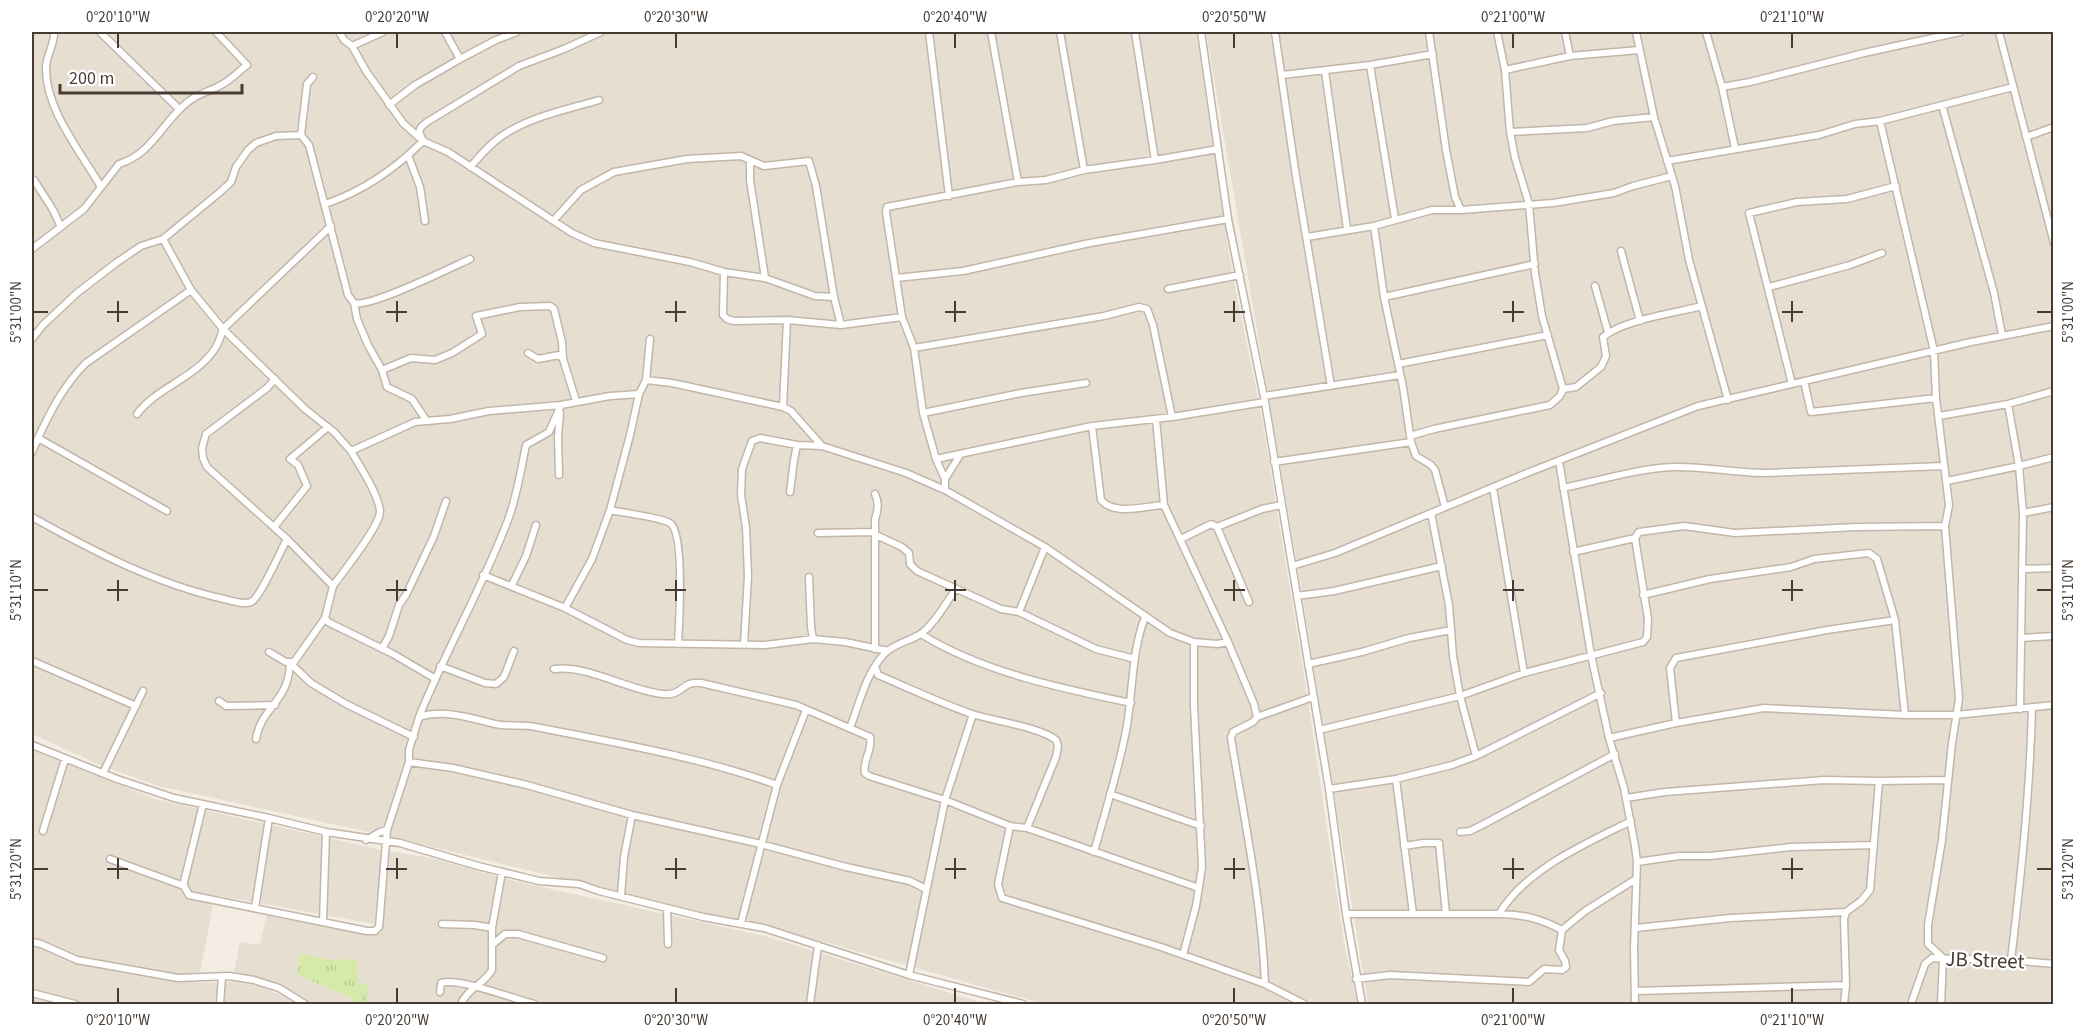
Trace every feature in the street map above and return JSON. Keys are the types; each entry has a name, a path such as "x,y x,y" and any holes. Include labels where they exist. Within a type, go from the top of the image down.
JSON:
{"street":[{"path":"54,32 45,69 50,96 78,150 101,187"},
{"path":"100,32 179,109"},
{"path":"32,249 84,209 119,164 147,148 179,109 198,94 222,85 247,65 216,32"},
{"path":"339,32 352,46 366,72 389,105 403,123 423,141 448,152 572,233 594,243 690,262 724,272 765,278 815,296 834,297"},
{"path":"352,46 382,32"},
{"path":"446,32 460,59"},
{"path":"389,105 415,85 460,59 517,32"},
{"path":"423,141 419,132 427,122 519,66 601,32"},
{"path":"929,32 949,196"},
{"path":"991,32 1018,182"},
{"path":"1060,32 1084,170"},
{"path":"1135,32 1155,160"},
{"path":"1201,32 1228,219 1264,399 1329,789 1346,914 1362,1005"},
{"path":"1275,32 1295,170 1331,386"},
{"path":"1429,32 1446,150 1454,190 1461,210"},
{"path":"1274,462 1411,439 1434,429 1550,405 1560,396 1563,389 1542,316 1534,264 1529,204 1510,132 1505,70 1497,32"},
{"path":"1565,32 1570,56"},
{"path":"1636,32 1654,117 1677,194 1678,210 1689,260 1728,400"},
{"path":"1706,32 1722,87 1735,148"},
{"path":"1722,87 1750,82 1932,35 1960,32"},
{"path":"1999,32 2054,243"},
{"path":"1505,70 1570,56 1639,50"},
{"path":"1282,75 1370,65 1432,54"},
{"path":"1370,65 1395,219"},
{"path":"1325,71 1347,229"},
{"path":"313,77 308,84 301,135 309,145 343,278 348,295 354,303 360,305 378,299 470,259"},
{"path":"1667,161 1735,148 1745,149 1838,130 2013,87"},
{"path":"470,167 491,144 512,130 526,123 598,100"},
{"path":"1942,105 1994,294 2002,336"},
{"path":"1510,132 1587,128 1613,121 1654,117"},
{"path":"1880,121 1934,351 1936,398 1949,505 1945,526 1959,699 1947,780 1942,840 1928,925 1928,944 1943,958 1941,1005"},
{"path":"2026,137 2054,127"},
{"path":"32,339 43,325 77,293 141,246 164,239 231,182 236,167 256,142 276,136 301,135"},
{"path":"325,204 379,179 423,141"},
{"path":"945,490 945,479 936,459 923,413 914,348 902,316 887,207 1018,182 1046,180 1084,170 1218,149"},
{"path":"408,155 420,187 425,222"},
{"path":"554,220 581,190 614,172 687,159 741,156 764,166 809,161 816,186 834,297 842,325"},
{"path":"750,160 750,180 765,278"},
{"path":"1306,237 1374,226 1432,210 1553,203 1614,193 1672,176"},
{"path":"32,179 61,227"},
{"path":"1792,384 1749,213 1797,202 1847,199 1896,186"},
{"path":"896,278 963,271 1090,243 1228,219"},
{"path":"137,414 150,399 183,379 204,362 216,346 223,329 331,226"},
{"path":"1374,226 1384,297 1411,439 1416,456 1435,470 1445,507"},
{"path":"164,239 191,290 223,329 351,451 380,508 380,517 372,531 333,586 325,618 297,659 290,663"},
{"path":"1621,251 1640,321"},
{"path":"1768,287 1850,265 1882,253"},
{"path":"1384,297 1534,264"},
{"path":"724,272 723,315 727,320 787,320 842,325 902,316"},
{"path":"1168,289 1240,275"},
{"path":"1595,286 1608,332"},
{"path":"32,452 59,396 71,377 86,363 191,290"},
{"path":"354,303 354,312 361,331 382,370 387,387 412,399 426,420"},
{"path":"382,370 411,358 435,360 452,353 482,334 476,316 520,307 550,306 554,309 562,342 563,359 576,401"},
{"path":"1563,389 1576,387 1601,367 1606,356 1603,337 1608,332 1640,321 1702,306"},
{"path":"914,348 1104,316 1139,307 1147,309 1154,325 1172,417"},
{"path":"783,407 787,320"},
{"path":"1292,566 1335,553 1676,414 1804,381 2054,326"},
{"path":"1398,364 1548,336"},
{"path":"565,608 592,559 610,510 639,394 646,380 650,339"},
{"path":"528,353 538,359 559,355 563,359"},
{"path":"936,459 1053,433 1172,417 1400,375"},
{"path":"275,379 267,388 206,434 202,448 203,458 207,467 287,539 333,586"},
{"path":"646,380 672,383 783,407 791,411 822,446"},
{"path":"1804,381 1811,412 1936,398"},
{"path":"923,413 972,402 1086,383"},
{"path":"1939,416 2008,404 2054,391"},
{"path":"351,451 415,422 639,394"},
{"path":"2008,404 2019,466 2023,513 2020,709"},
{"path":"559,475 558,437 561,405"},
{"path":"111,859 184,886 189,895 367,931 375,931 379,927 387,830 409,762 419,717 434,678 466,616 508,520 526,445 549,432 561,405"},
{"path":"1156,419 1164,505 1228,642 1254,704 1257,717"},
{"path":"1092,426 1101,500 1109,507 1117,509 1164,505"},
{"path":"274,527 307,486 298,465 290,459 328,427"},
{"path":"38,438 167,511"},
{"path":"744,644 748,576 746,527 741,495 742,469 752,441 760,438 798,445 822,446 906,473 945,490 1045,547 1170,633 1194,642 1217,644 1228,642"},
{"path":"790,492 798,445"},
{"path":"945,479 960,455"},
{"path":"1947,481 2054,457"},
{"path":"1559,461 1591,655 1626,798 1637,862 1635,1005"},
{"path":"1563,488 1671,467 1766,473 1944,466"},
{"path":"1493,488 1524,673"},
{"path":"875,494 878,500 875,533 875,648"},
{"path":"382,649 390,636 399,605 434,536 446,501"},
{"path":"1217,527 1262,509 1281,506"},
{"path":"2023,513 2054,507"},
{"path":"610,510 670,523 673,526 681,577 678,644"},
{"path":"1431,513 1449,605 1460,696 1476,756"},
{"path":"32,517 148,576 206,595 245,603 255,600 287,539"},
{"path":"1181,539 1211,524 1217,527 1249,602"},
{"path":"512,585 526,556 536,525"},
{"path":"1318,730 1460,696 1524,673 1643,642 1647,637 1648,619 1635,538 1639,532 1684,526 1735,533 1857,527 1945,526"},
{"path":"818,533 875,533 909,553 910,564 917,571 1001,609 1019,612 1096,649 1135,658"},
{"path":"1573,552 1635,538"},
{"path":"1019,612 1045,547"},
{"path":"1643,595 1710,579 1791,567 1814,559 1869,553 1877,559 1895,620 1905,715"},
{"path":"1297,596 1334,591 1442,566"},
{"path":"2022,569 2054,568"},
{"path":"483,575 565,608 627,640 639,643 765,645 813,639 845,642 888,651"},
{"path":"809,578 813,639"},
{"path":"850,728 875,666 888,651 921,634 932,623 956,589"},
{"path":"1094,852 1120,760 1131,703 1135,658 1145,617"},
{"path":"325,618 328,622 434,678"},
{"path":"1676,723 1670,668 1676,658 1895,620"},
{"path":"1308,664 1362,652 1408,638 1451,630"},
{"path":"921,634 947,650 1047,685 1131,703"},
{"path":"2021,638 2054,636"},
{"path":"1183,955 1196,906 1202,867 1194,706 1194,642"},
{"path":"440,666 485,683 496,684 504,677 514,651"},
{"path":"268,652 290,663 311,683 414,737"},
{"path":"32,661 136,706"},
{"path":"256,739 261,721 275,705 288,684 290,663"},
{"path":"875,666 878,675 973,714 1019,726 1056,740 1058,746 1056,757 1027,828"},
{"path":"554,669 570,667 639,690 660,694 675,693 692,682 710,684 785,702 870,737 865,773 945,800 1011,826 1027,828 1199,888"},
{"path":"103,772 143,691"},
{"path":"1329,789 1396,779 1452,765 1476,756 1600,693"},
{"path":"1265,984 1264,952 1249,843 1231,738 1233,732 1253,722 1257,717 1313,697"},
{"path":"219,701 226,706 275,705"},
{"path":"1610,738 1676,723 1764,708 1905,715 1956,715 2054,705"},
{"path":"2011,960 2031,757 2032,708"},
{"path":"741,923 777,785 806,710"},
{"path":"419,717 429,714 452,715 497,725 535,727 694,759 737,770 777,785"},
{"path":"909,975 945,800 973,714"},
{"path":"32,745 64,759 174,798 366,840 400,843 540,881 579,884 703,917 764,928 909,975 1023,1005"},
{"path":"1460,832 1470,831 1484,824 1615,754"},
{"path":"43,831 64,759"},
{"path":"409,762 453,768 527,785 632,815 909,881 926,889"},
{"path":"1396,779 1413,914"},
{"path":"1626,798 1665,792 1824,780 1879,782 1947,780"},
{"path":"1636,928 1741,917 1846,912 1862,901 1870,890 1879,782"},
{"path":"1110,794 1201,826"},
{"path":"184,886 203,804"},
{"path":"621,897 624,857 632,815"},
{"path":"255,908 269,818"},
{"path":"1499,914 1518,890 1559,858 1631,822"},
{"path":"1011,826 998,884 1002,898 1183,955 1265,984 1304,1005"},
{"path":"366,840 387,830"},
{"path":"323,922 326,832"},
{"path":"1404,846 1439,843 1446,914"},
{"path":"1637,862 1679,856 1710,856 1791,847 1874,845"},
{"path":"461,1005 467,994 492,970 492,928 502,872"},
{"path":"1356,979 1390,975 1529,982 1544,969 1562,970 1566,967 1559,950 1562,930 1585,911 1636,879"},
{"path":"667,908 668,944"},
{"path":"1844,1005 1846,985 1844,919 1846,912"},
{"path":"1346,914 1499,914 1530,917 1545,921 1562,930"},
{"path":"442,924 492,928"},
{"path":"492,945 505,934 518,934 603,958"},
{"path":"32,942 45,945 77,960 178,978 222,977 266,983 279,988 305,1005"},
{"path":"810,1005 818,945"},
{"name":"JB Street","path":"1911,1005 1925,964 1932,958 2011,960 2054,964"},
{"path":"220,1005 222,977"},
{"path":"440,992 441,983 445,981 466,983 534,1005"},
{"path":"1635,991 1846,985"},
{"path":"32,993 75,1005"}],"shaded area":[{"path":"32,32 1196,32 1232,272 1262,418 1307,694 1344,943 1358,1004 1044,1004 750,921 698,912 392,837 158,786 100,765 32,734"},
{"path":"1206,32 2053,32 2053,1004 1368,1004 1298,569"},
{"path":"32,750 155,799 382,850 374,924 215,895 198,983 234,982 260,986 300,1004 32,1004"},
{"path":"389,851 436,859 506,879 768,937 986,1004 366,1004 369,986 358,982 357,959 330,960 301,953 297,975 352,998 350,1004 313,1004 274,983 234,972 240,942 260,945 267,913 362,932 381,933"}],"green space":[{"path":"300,953 330,960 357,959 358,982 369,986 366,1004 350,1004 352,998 297,975"}]}
